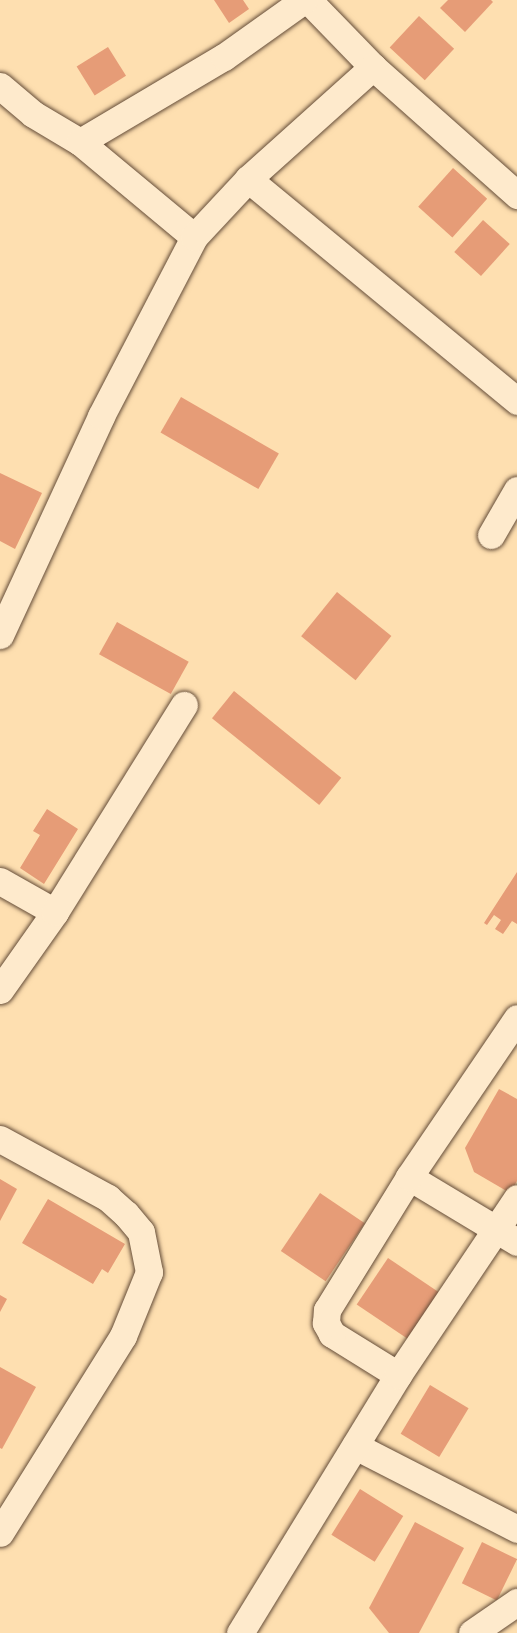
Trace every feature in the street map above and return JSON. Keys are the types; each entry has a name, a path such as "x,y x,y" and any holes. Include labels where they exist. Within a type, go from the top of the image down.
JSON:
{"street":[{"path":"80,142 224,57 306,0 373,67 517,195"},
{"path":"0,635 101,416 194,237 248,179 373,67"},
{"path":"0,86 33,114 80,142 194,237"},
{"path":"248,179 517,401"},
{"path":"491,535 517,490"},
{"path":"0,990 55,912 184,705"},
{"path":"0,881 55,912"},
{"path":"398,1375 332,1334 326,1323 332,1297 409,1177 517,1018"},
{"path":"0,1140 108,1198 141,1232 149,1272 123,1336 0,1533"},
{"path":"409,1177 506,1236"},
{"path":"240,1633 398,1375 506,1236 517,1198"},
{"path":"355,1446 517,1529"},
{"path":"472,1633 517,1602"}],"building":[{"path":"214,0 243,0 249,9 229,23"},
{"path":"448,0 491,0 493,2 465,32 440,8"},
{"path":"419,16 454,49 425,80 390,47"},
{"path":"108,47 126,76 95,95 77,67"},
{"path":"453,168 487,199 452,237 418,207"},
{"path":"483,220 510,244 481,276 454,252"},
{"path":"181,397 279,453 258,489 160,433"},
{"path":"0,473 42,493 15,549 0,541"},
{"path":"337,592 391,636 356,680 301,636"},
{"path":"117,622 189,662 171,694 99,654"},
{"path":"234,691 341,778 319,805 212,718"},
{"path":"47,809 78,829 44,884 20,868 40,835 33,831"},
{"path":"517,872 517,924 512,921 503,934 495,929 501,920 494,915 487,925 484,923"},
{"path":"499,1089 517,1099 517,1181 510,1193 474,1172 465,1148"},
{"path":"0,1179 17,1189 0,1221"},
{"path":"320,1193 365,1223 326,1281 281,1251"},
{"path":"48,1199 125,1244 108,1273 102,1269 93,1284 22,1243"},
{"path":"388,1258 445,1297 414,1343 357,1304"},
{"path":"0,1295 7,1299 0,1312"},
{"path":"0,1367 36,1387 2,1449 0,1448"},
{"path":"430,1385 469,1408 439,1457 401,1434"},
{"path":"360,1489 403,1516 375,1562 331,1535"},
{"path":"415,1522 464,1548 419,1633 389,1633 369,1608"},
{"path":"482,1542 517,1559 497,1600 462,1583"}]}
